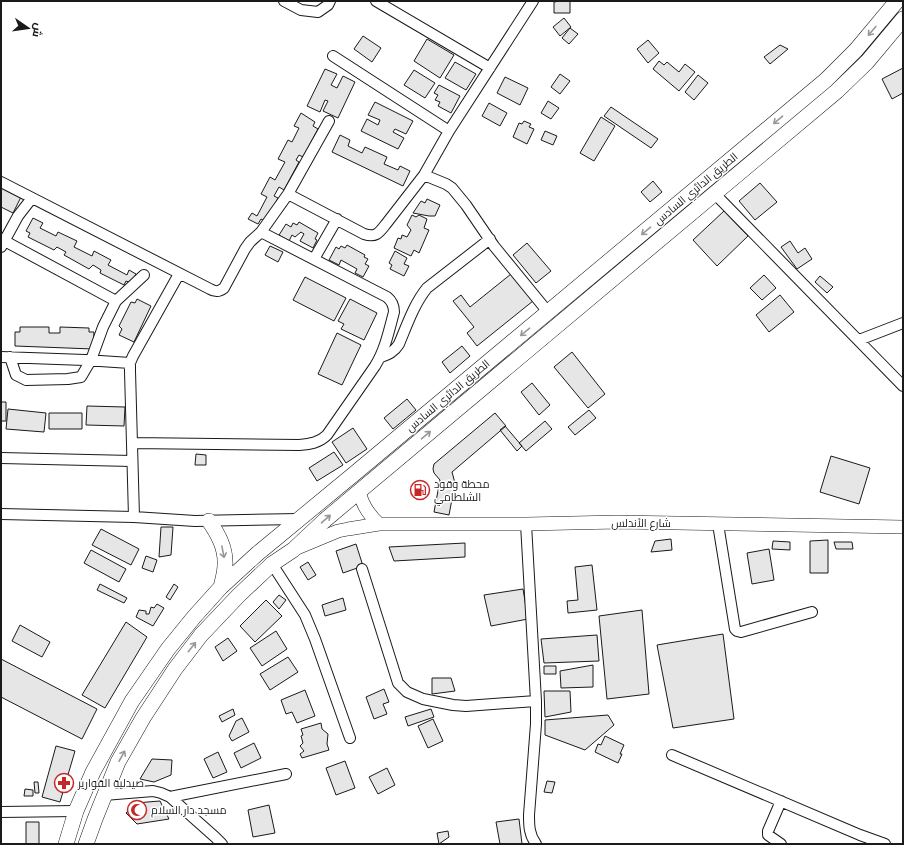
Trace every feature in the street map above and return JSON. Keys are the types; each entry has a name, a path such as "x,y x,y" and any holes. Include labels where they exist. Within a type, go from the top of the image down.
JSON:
{"highway":[{"name":"الطريق الدائري السادس","path":"66,844 76,811 93,772 132,701 168,649 194,617 222,587 257,554 299,518 360,469 826,80 856,50 897,1"},
{"name":"الطريق الدائري السادس","path":"86,844 94,819 118,762 143,718 175,669 201,635 239,595 272,564 293,550 359,491 842,86 867,62 903,19"},
{"path":"726,164 735,177"},
{"path":"209,521 221,541 225,554 222,587"}],"main road":[{"path":"359,491 366,511 380,524"},
{"name":"شارع الأندلس","path":"293,550 348,528 380,524 526,524 618,522 903,527"}],"street":[{"path":"284,1 301,10 318,12 328,5 330,1"},
{"path":"376,1 490,68"},
{"path":"288,194 364,234 370,236 375,235 386,224 424,174 449,131 490,68 530,2"},
{"path":"333,56 449,131"},
{"path":"1,182 179,274 215,291 221,290 224,288 244,249 261,232 288,194 329,121"},
{"path":"424,174 452,188 548,312"},
{"path":"715,194 903,386"},
{"path":"32,198 18,216 2,242 116,301"},
{"path":"314,259 337,219"},
{"path":"132,443 299,445 316,443 327,435 381,357 394,312 394,306 391,300 261,232"},
{"path":"381,357 391,353 399,344 420,299 427,288 490,239"},
{"path":"134,517 130,363 179,274"},
{"path":"6,357 16,375 26,380 68,379 81,377 91,360 116,301 144,275"},
{"path":"858,340 903,323"},
{"path":"6,357 130,363"},
{"path":"1,458 132,461"},
{"path":"1,514 134,517 209,521 299,518"},
{"path":"526,524 536,701 536,724 528,814 529,829 536,844"},
{"path":"718,524 735,629 737,631 741,632 812,612"},
{"path":"272,564 305,615 350,738"},
{"path":"362,569 398,683 407,692 422,699 466,706 536,701"},
{"path":"672,755 884,844"},
{"path":"170,798 286,774"},
{"path":"104,795 153,791 161,793 170,798 216,837 222,844"},
{"path":"781,801 768,831 768,835 781,844"},
{"path":"1,812 76,811"}],"building":[{"path":"570,1 570,13 554,13 554,2"},
{"path":"564,18 571,27 560,36 553,27"},
{"path":"570,28 578,34 569,44 562,38"},
{"path":"363,36 381,48 372,62 354,49"},
{"path":"427,39 454,55 440,78 414,61"},
{"path":"648,40 659,53 648,63 637,49"},
{"path":"780,45 788,49 770,64 764,57"},
{"path":"659,61 664,65 667,62 679,72 685,64 695,72 679,91 653,69"},
{"path":"455,62 476,74 466,90 445,78"},
{"path":"903,68 903,93 892,99 882,79"},
{"path":"325,69 337,74 331,85 337,88 343,76 355,82 338,118 323,111 328,101 325,100 320,112 307,106"},
{"path":"414,70 435,83 425,98 404,85"},
{"path":"560,74 570,81 560,94 551,87"},
{"path":"698,75 708,83 694,100 685,92"},
{"path":"505,77 528,88 520,105 497,93"},
{"path":"439,85 460,96 451,113 438,106 440,102 435,100 438,95 434,93"},
{"path":"548,101 559,108 551,119 541,113"},
{"path":"375,102 413,121 406,134 395,129 393,132 404,138 398,149 361,131 367,119 378,125 380,120 368,115"},
{"path":"489,103 507,113 500,126 482,116"},
{"path":"611,107 658,139 651,148 604,116"},
{"path":"301,113 315,122 313,126 318,129 303,157 299,155 296,160 299,162 284,190 279,187 274,196 278,198 266,222 261,219 258,224 248,219 252,213 257,216 267,197 261,194 270,177 275,180 285,162 278,159 288,140 292,142 299,128 294,126"},
{"path":"601,117 615,126 594,161 580,153"},
{"path":"524,121 531,124 529,127 534,129 527,144 513,137 519,123 522,124"},
{"path":"545,131 557,136 553,145 541,140"},
{"path":"340,135 350,140 348,146 362,153 365,147 387,157 384,164 398,170 400,166 410,171 403,186 332,152"},
{"path":"653,181 662,192 650,202 641,192"},
{"path":"760,183 777,202 755,220 739,201"},
{"path":"1,187 21,197 13,213 1,207"},
{"path":"427,199 440,205 435,216 413,213 421,201 425,203"},
{"path":"724,211 748,236 717,266 693,240"},
{"path":"412,215 416,217 419,215 427,219 424,228 429,230 419,253 414,250 411,256 394,248 398,238 401,239 402,235 407,237 411,230 407,225"},
{"path":"33,218 43,223 40,228 56,236 58,232 77,241 74,247 92,256 94,251 111,260 108,265 127,275 129,270 136,274 131,283 126,281 124,285 100,273 101,270 93,265 89,269 64,255 66,252 57,247 54,250 28,237 30,233 26,231"},
{"path":"299,222 318,233 315,239 317,240 313,248 300,241 304,234 301,232 295,237 292,235 289,241 279,235 286,224 291,227 293,223 297,225"},
{"path":"790,241 798,253 805,248 812,259 797,269 781,247"},
{"path":"527,243 551,271 536,283 513,255"},
{"path":"347,245 365,255 364,257 368,259 365,264 369,266 363,277 355,273 357,269 341,260 339,265 329,260 336,247 339,249 341,246 345,248"},
{"path":"270,246 283,252 278,262 265,255"},
{"path":"395,251 407,258 404,264 409,266 404,276 390,269 392,265 389,263"},
{"path":"511,274 533,301 477,346 467,333 474,327 453,301 461,295 470,307"},
{"path":"764,275 776,288 762,300 750,288"},
{"path":"820,276 833,287 827,293 815,282"},
{"path":"305,277 346,298 334,321 293,300"},
{"path":"780,295 794,312 769,332 756,315"},
{"path":"137,299 151,306 134,342 119,335 122,329 119,326 131,302 135,303"},
{"path":"350,299 377,313 364,340 341,329 344,324 338,321"},
{"path":"20,327 49,327 49,333 60,333 60,327 89,328 89,332 94,332 93,349 15,346 15,332 20,332"},
{"path":"337,333 361,345 342,385 318,374"},
{"path":"462,346 470,356 450,373 442,362"},
{"path":"572,352 605,394 588,408 554,367"},
{"path":"532,383 550,405 539,415 521,392"},
{"path":"407,399 416,410 393,429 384,418"},
{"path":"1,402 6,402 6,421 1,421"},
{"path":"87,406 125,407 124,426 86,425"},
{"path":"8,409 46,413 44,432 6,429"},
{"path":"589,410 596,418 575,435 568,427"},
{"path":"49,413 82,413 82,429 49,429"},
{"path":"495,413 506,426 452,472 455,483 449,515 434,512 440,480 434,473 434,464"},
{"path":"545,421 552,429 526,451 519,443"},
{"path":"505,426 522,446 517,451 500,430"},
{"path":"353,428 367,449 346,463 332,442"},
{"path":"334,452 343,465 317,481 309,468"},
{"path":"196,454 206,455 206,465 195,465"},
{"path":"831,456 870,468 859,504 820,492"},
{"path":"161,527 173,527 171,555 159,557"},
{"path":"101,529 139,549 131,565 92,545"},
{"path":"671,539 672,550 651,552 655,541"},
{"path":"828,540 828,573 810,573 810,541"},
{"path":"773,541 790,542 790,550 772,549"},
{"path":"834,542 852,542 853,549 836,549"},
{"path":"465,543 465,557 394,561 389,547"},
{"path":"356,544 363,566 343,573 336,551"},
{"path":"769,549 774,580 752,584 747,553"},
{"path":"91,550 126,569 119,582 84,563"},
{"path":"146,556 157,560 153,572 142,568"},
{"path":"308,562 316,575 308,580 300,567"},
{"path":"592,565 597,610 568,613 567,601 578,600 575,567"},
{"path":"100,584 127,598 124,603 97,590"},
{"path":"174,584 178,587 170,600 166,597"},
{"path":"523,589 528,619 491,626 484,595"},
{"path":"279,595 286,600 279,609 273,602"},
{"path":"343,598 346,610 325,616 322,605"},
{"path":"266,600 282,616 255,642 240,626"},
{"path":"157,604 164,608 153,626 136,617 139,610 146,611 146,614 149,614 151,607 154,608"},
{"path":"642,610 649,694 607,699 599,616"},
{"path":"126,622 147,637 105,708 82,695"},
{"path":"20,625 50,642 42,657 12,641"},
{"path":"276,631 287,649 262,666 250,648"},
{"path":"723,634 734,719 673,728 657,645"},
{"path":"597,635 599,661 544,663 541,639"},
{"path":"228,638 237,651 223,661 215,647"},
{"path":"288,657 298,672 270,690 260,674"},
{"path":"1,659 97,709 82,739 1,697"},
{"path":"593,665 593,687 561,688 560,671"},
{"path":"544,666 556,666 556,674 544,674"},
{"path":"432,678 451,678 455,691 432,694"},
{"path":"384,689 389,702 383,704 387,714 374,719 366,697"},
{"path":"305,690 315,716 297,723 292,712 286,714 281,700"},
{"path":"544,691 570,691 571,712 545,717"},
{"path":"233,709 235,715 222,722 219,716"},
{"path":"431,709 434,717 408,726 405,717"},
{"path":"608,715 614,725 585,750 545,735 545,720"},
{"path":"242,718 249,732 232,741 229,736 236,721"},
{"path":"433,719 443,741 428,748 418,726"},
{"path":"321,723 322,729 328,734 327,744 329,750 302,758 300,754 304,751 300,746 303,743 301,729"},
{"path":"605,736 624,745 618,763 595,752 598,744 601,745"},
{"path":"254,743 261,758 241,768 234,753"},
{"path":"56,746 75,751 60,802 42,797"},
{"path":"218,752 227,772 213,778 204,759"},
{"path":"152,759 172,760 171,775 154,782 140,779"},
{"path":"345,761 355,788 336,795 326,768"},
{"path":"387,768 395,785 378,794 369,777"},
{"path":"547,781 555,782 552,793 544,792"},
{"path":"34,782 38,782 39,793 35,793"},
{"path":"25,789 33,790 33,796 24,796"},
{"path":"160,801 169,819 137,824 126,813 135,803"},
{"path":"269,805 275,833 253,837 248,810"},
{"path":"519,819 522,844 500,844 496,822"},
{"path":"26,822 39,822 39,844 26,844"},
{"path":"448,831 449,837 439,844 437,833"}],"place":[{"name":"محطة وقود الشلطامي","path":"420,490"},
{"name":"صيدلية القوارير","path":"64,783"},
{"name":"مسجد دار السلام","path":"137,810"}]}
